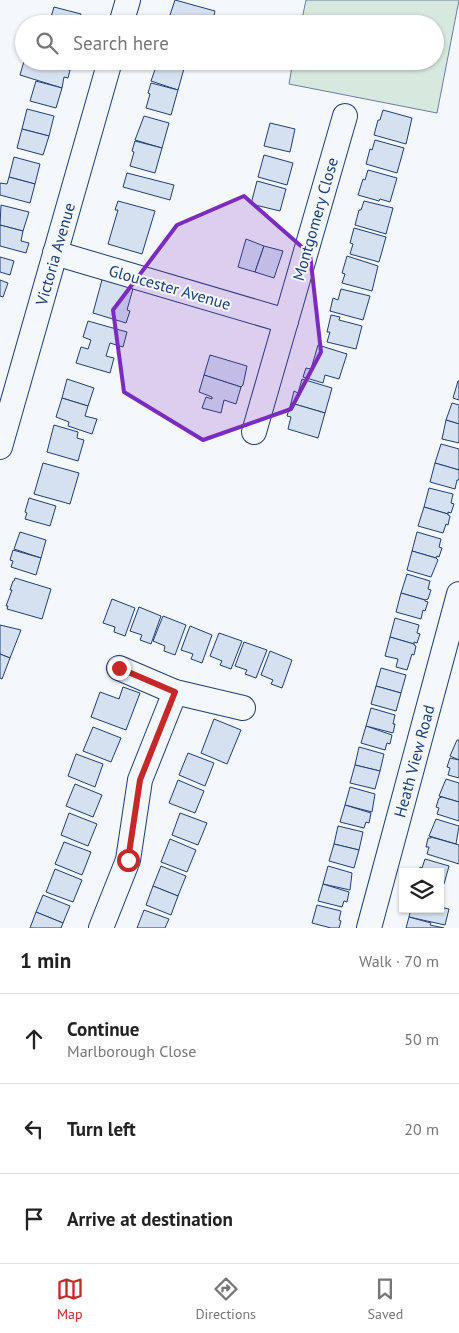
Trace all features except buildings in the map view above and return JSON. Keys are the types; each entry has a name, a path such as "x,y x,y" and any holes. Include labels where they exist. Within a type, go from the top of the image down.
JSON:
{"street":[{"path":"124,15 128,0"},
{"name":"Victoria Avenue","path":"0,447 8,388 55,253 107,70"},
{"name":"Montgomery Close","path":"254,432 345,116"},
{"name":"Gloucester Avenue","path":"55,253 286,321"},
{"name":"Heath View Road","path":"369,928 459,594"},
{"path":"119,668 175,692 243,708"},
{"path":"101,928 128,860 140,780 175,692"}],"highlighted area":[{"path":"244,196 310,254 321,352 291,409 203,440 124,392 113,310 177,225"}],"shaded area":[{"path":"306,0 459,0 437,113 289,84 291,70 444,70 444,15 303,15"}],"route":[{"path":"119,668 175,692 140,780 128,860"}]}
